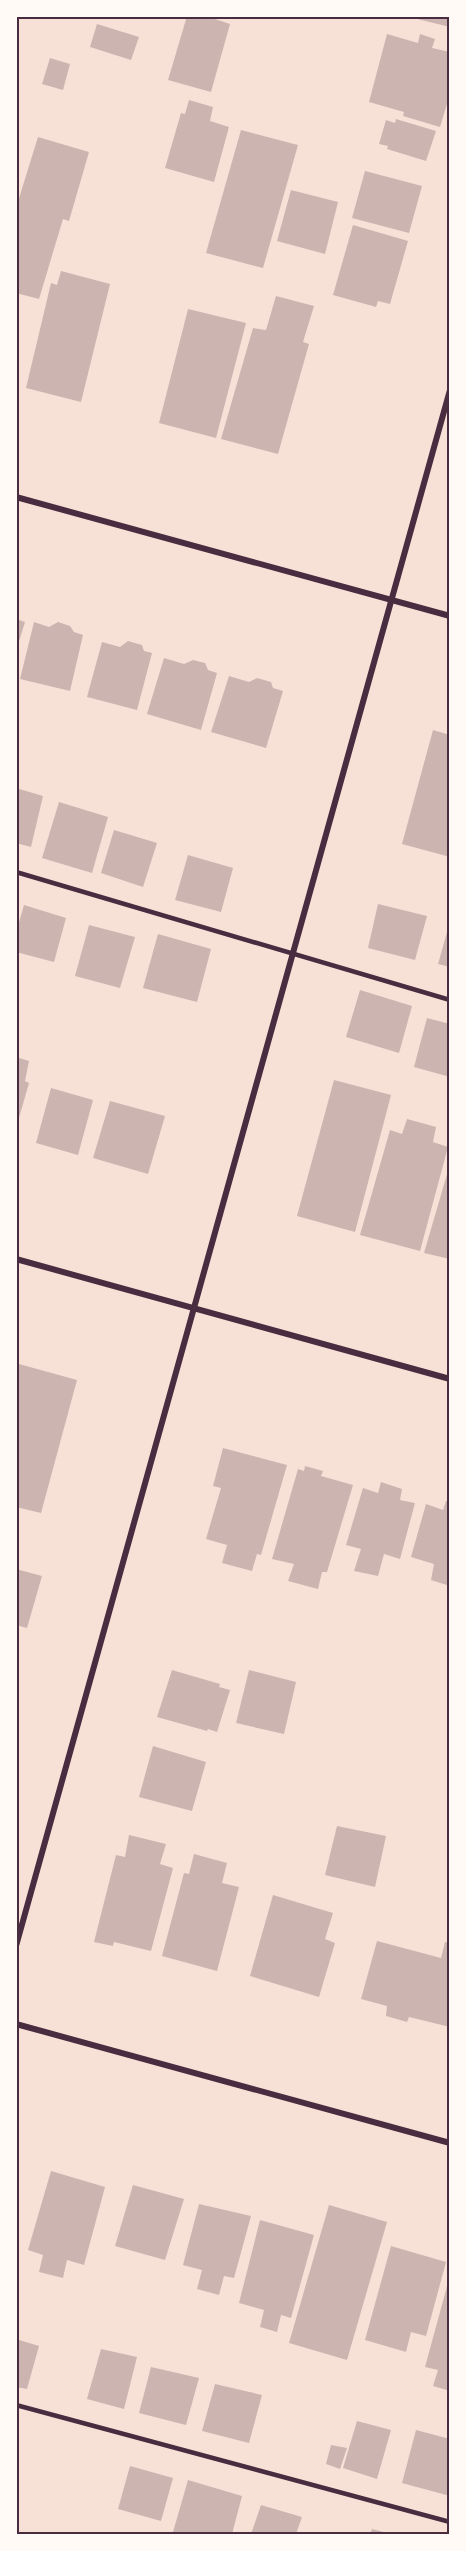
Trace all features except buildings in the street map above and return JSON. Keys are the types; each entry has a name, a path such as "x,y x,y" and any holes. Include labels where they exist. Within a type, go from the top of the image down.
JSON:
{"street":[{"path":"16,1946 450,390"},
{"path":"16,497 450,616"},
{"path":"16,1259 450,1379"},
{"path":"16,2024 450,2143"}],"lane":[{"path":"16,872 450,1000"},
{"path":"16,2405 450,2522"}]}
